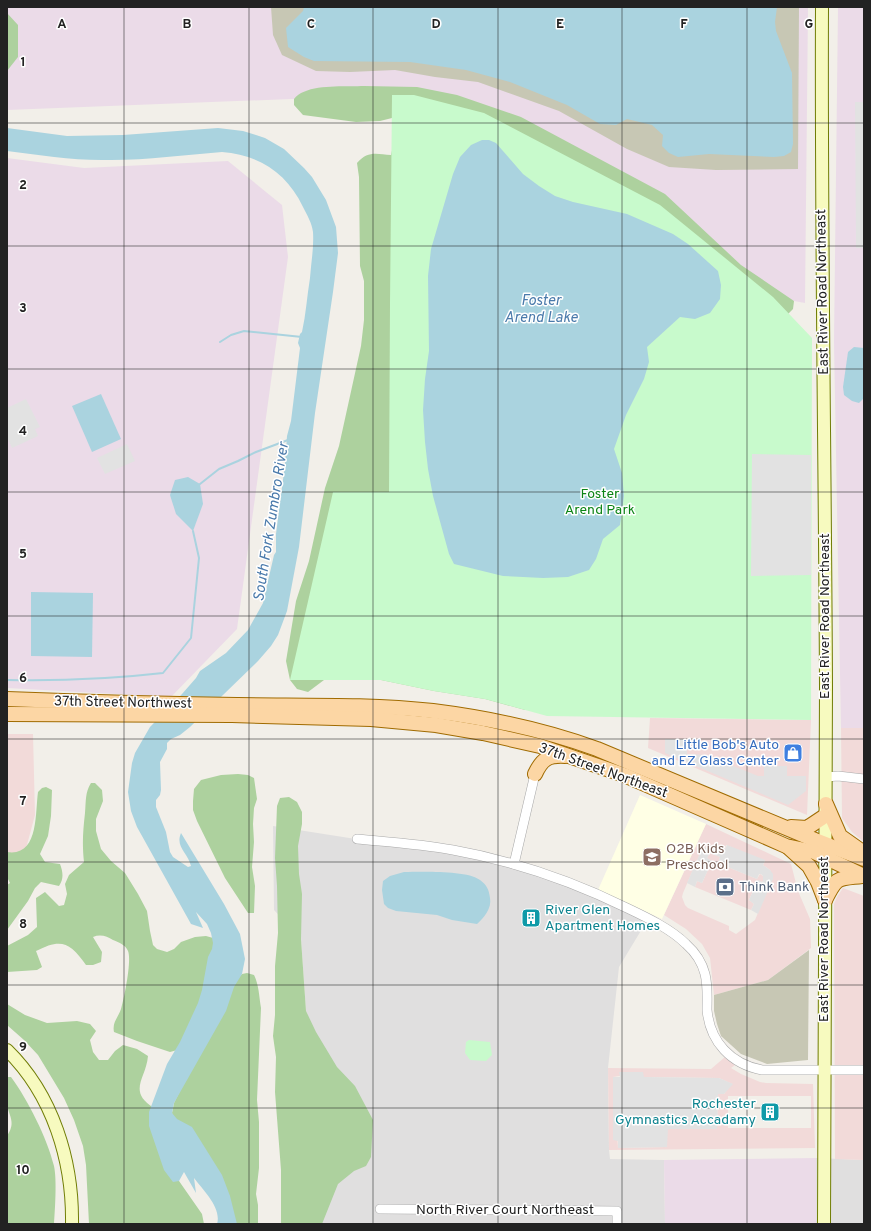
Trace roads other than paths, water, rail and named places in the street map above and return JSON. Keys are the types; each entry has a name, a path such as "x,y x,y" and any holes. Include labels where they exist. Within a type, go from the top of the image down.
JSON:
{"main road":[{"name":"37th Street Northwest","path":"7,699 133,709"},
{"name":"37th Street Northwest","path":"7,714 133,709 236,710"},
{"name":"37th Street Northeast","path":"236,710 395,709 433,712 508,724 550,734 590,746 780,825 825,850 863,876"},
{"name":"37th Street Northeast","path":"236,710 401,721 460,729 516,740 545,748 624,775 786,846 814,852 825,850 864,859"},
{"path":"516,740 534,760 535,774"},
{"path":"535,774 540,764 551,757 565,756 590,763"},
{"path":"780,825 807,828 826,810 840,836 864,854"},
{"path":"786,846 809,866 818,882 825,900"},
{"path":"825,900 832,886 840,879 863,876"}],"street":[{"name":"East River Road Northeast","path":"822,7 826,777 824,1224"},
{"path":"514,864 535,774"},
{"path":"826,777 864,779"},
{"path":"357,839 452,849 514,864 562,879 602,896 643,916 667,930 682,940 693,951 702,965 706,982 707,1011 712,1033 722,1049 730,1055 746,1065 762,1070 864,1070"},
{"path":"7,1050 31,1078 46,1104 55,1126 69,1174 72,1224"},
{"name":"North River Court Northeast","path":"380,1209 617,1211 617,1224"}],"water":[{"path":"304,7 777,7 775,22 776,31 792,73 793,144 791,152 784,156 774,157 709,154 678,157 669,153 662,146 663,135 652,125 627,119 616,125 600,124 567,105 510,82 466,70 410,62 314,61 304,57 288,47 286,28 303,11"},
{"path":"7,128 67,136 123,135 218,128 243,131 265,138 284,149 304,168 312,177 326,200 336,227 338,253 315,413 299,547 287,611 278,635 258,661 190,727 167,743 167,749 160,762 161,790 160,795 156,800 156,807 166,832 170,852 173,857 188,867 191,866 181,846 181,833 224,904 240,934 245,959 242,974 234,987 226,1011 174,1103 172,1113 177,1119 192,1127 222,1175 230,1196 237,1224 217,1224 217,1212 211,1200 194,1178 196,1193 184,1172 179,1181 173,1182 164,1170 149,1126 149,1112 167,1064 180,1042 198,1003 208,957 213,943 207,924 196,912 203,928 191,924 137,827 131,811 128,792 135,753 150,727 182,694 200,671 226,653 248,630 263,603 276,552 276,534 287,436 291,421 300,348 298,343 302,332 310,278 313,232 303,207 289,184 270,168 248,157 222,152 147,159 117,160 90,160 42,156 7,151"},
{"name":"Foster Arend Lake","path":"482,140 489,140 496,143 523,174 555,196 573,202 627,214 673,234 688,244 718,271 721,285 720,299 710,313 695,319 680,317 647,347 649,362 644,379 626,415 614,449 622,473 624,496 620,525 603,539 596,559 589,570 568,577 543,578 503,576 454,564 449,554 433,496 428,469 423,410 429,351 428,276 431,249 453,174 460,157 471,145"},
{"path":"854,347 864,348 864,398 859,403 852,401 844,395 843,387 848,352"},
{"path":"101,394 121,439 92,452 72,406"},
{"path":"188,477 200,484 203,504 193,531 176,514 170,495 175,480"},
{"path":"31,592 93,593 92,657 31,656"},
{"path":"404,872 454,873 480,880 487,888 489,893 489,909 485,916 477,924 452,920 437,915 396,911 388,908 384,904 382,890 383,881 390,876"}],"waterway":[{"path":"220,342 231,335 244,331 302,337"},
{"name":"South Fork Zumbro River","path":"200,484 219,469 256,452 288,440"},
{"path":"7,680 85,679 163,673 191,638 199,558 193,531"}],"place":[{"name":"Little Bob's Auto and EZ Glass Center","path":"793,753"},
{"name":"O2B Kids Preschool","path":"652,857"},
{"name":"Think Bank","path":"725,887"},
{"name":"River Glen Apartment Homes","path":"531,918"},
{"name":"Rochester Gymnastics Accadamy","path":"770,1112"}],"park label":[{"name":"Foster Arend Park","path":"600,502"}]}
